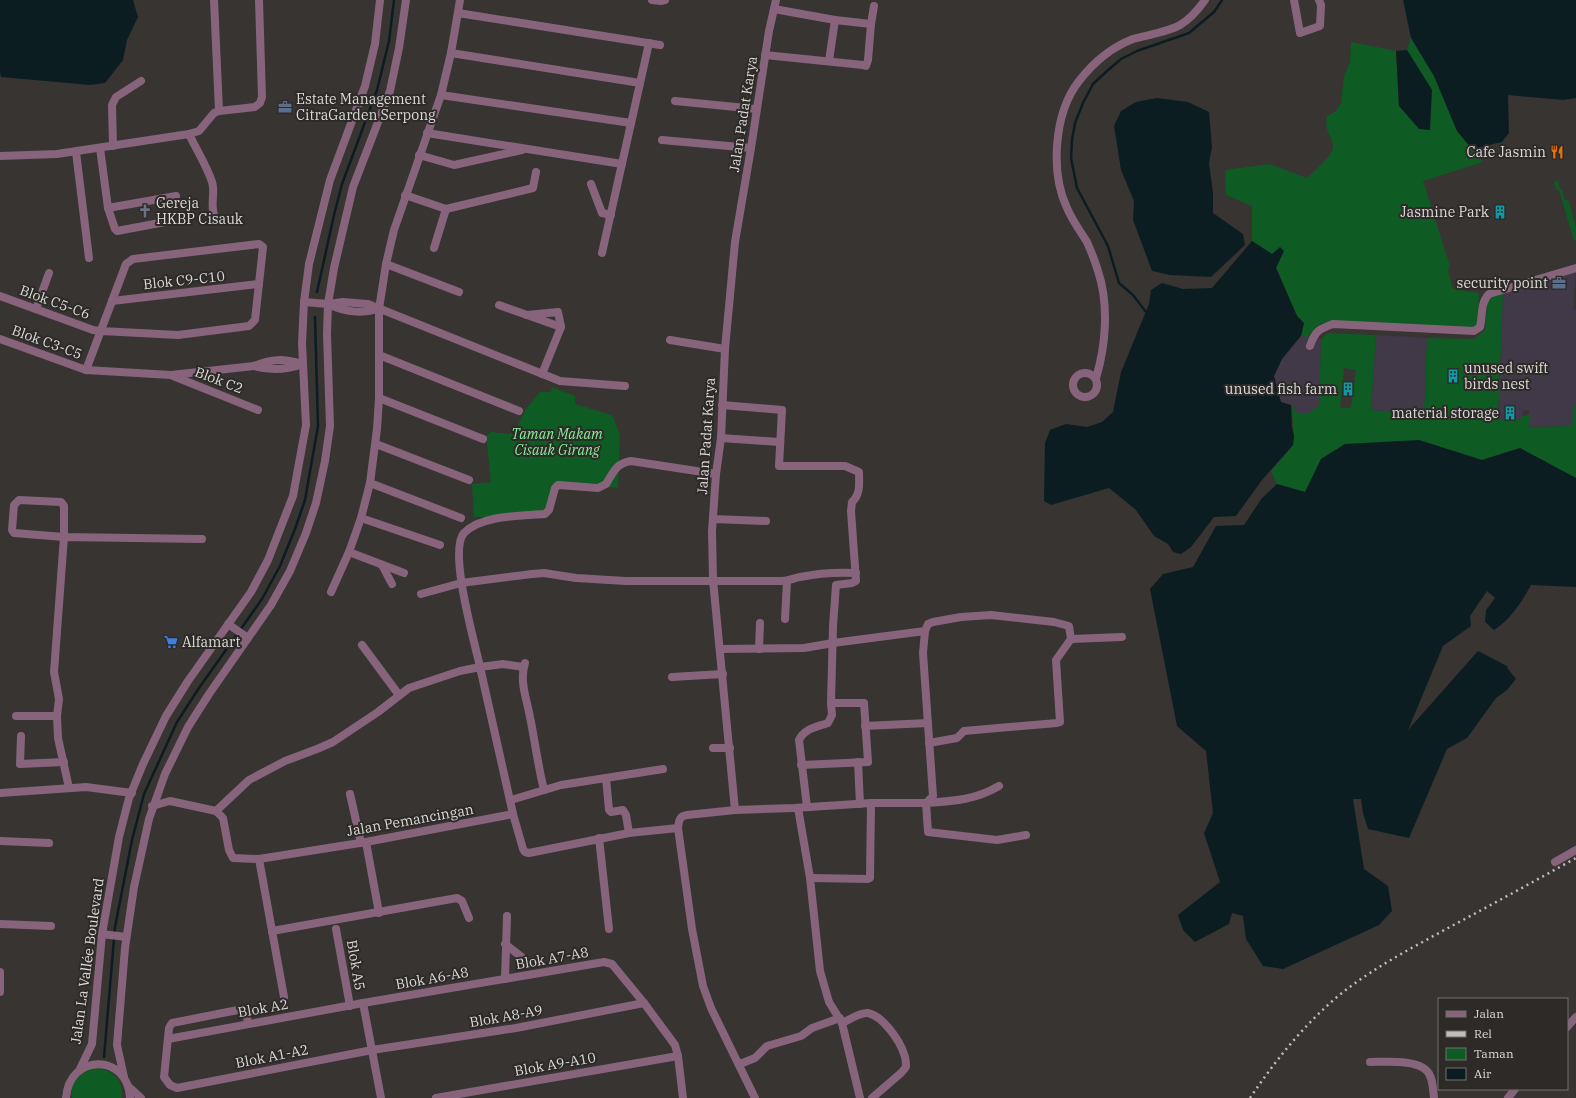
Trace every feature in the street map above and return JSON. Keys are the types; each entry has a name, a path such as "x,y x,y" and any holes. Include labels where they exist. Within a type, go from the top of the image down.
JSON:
{"street":[{"path":"214,0 219,111"},
{"path":"0,156 76,152 189,134 199,131 214,113 219,111 255,107 260,103 262,97 259,0"},
{"name":"Jalan La Vallée Boulevard","path":"66,1098 66,1088 71,1078 80,1069 92,1044 102,934 119,837 130,796 143,764 166,716 188,681 251,592 268,560 293,496 306,425 303,364 304,302 310,264 330,180 365,86 375,44 380,0"},
{"path":"141,1098 130,1088 124,1077 117,1045 126,937 134,887 152,806 165,774 188,727 208,694 271,605 290,571 306,533 316,503 325,461 330,426 327,334 328,304 334,268 353,187 390,91 399,48 406,0"},
{"path":"331,592 349,552 361,518 370,483 376,444 379,398 379,309 386,264 394,230 405,195 441,95 451,53 460,0"},
{"path":"652,0 665,0"},
{"name":"Jalan Padat Karya","path":"735,810 711,555 716,474 721,438 725,349 735,242 765,55 776,0"},
{"path":"1096,378 1100,365 1104,327 1104,300 1098,272 1088,244 1066,208 1058,184 1056,155 1059,130 1064,111 1078,82 1112,49 1133,40 1179,26 1194,15 1205,0"},
{"path":"1294,0 1300,33 1320,26 1321,5 1319,0"},
{"path":"765,55 866,66 874,6"},
{"path":"774,9 835,20 871,24"},
{"path":"458,13 660,45"},
{"path":"829,61 835,20"},
{"path":"602,253 649,43"},
{"path":"451,53 640,83"},
{"path":"113,146 112,105 116,97 142,81"},
{"path":"441,95 631,123"},
{"path":"675,101 756,109"},
{"path":"427,133 622,164"},
{"path":"189,134 212,182 212,211 215,218"},
{"path":"662,140 751,148"},
{"path":"100,148 108,208 114,227 117,230 165,222"},
{"path":"420,155 454,165 527,149"},
{"path":"76,152 89,258"},
{"path":"405,195 446,208 533,188 536,172"},
{"path":"591,184 602,213 610,215"},
{"path":"108,208 176,196"},
{"path":"434,248 446,208"},
{"path":"86,370 126,264 133,259 259,244 263,247 259,284"},
{"path":"386,264 459,292"},
{"path":"1310,346 1313,336 1321,328 1333,324 1474,331 1480,327 1482,304 1484,298 1489,294 1576,268"},
{"path":"36,309 49,273"},
{"name":"Blok C9-C10","path":"112,300 259,284"},
{"name":"Blok C5-C6","path":"0,296 93,330 178,334 250,326 255,320 259,284"},
{"path":"304,302 328,304 343,310 365,312 379,309 560,381 625,386"},
{"path":"499,305 561,327"},
{"path":"527,315 558,312 561,327 542,374"},
{"name":"Blok C3-C5","path":"0,340 86,370 171,375"},
{"path":"670,340 725,349"},
{"path":"379,355 518,411"},
{"path":"171,375 254,366 268,370 289,369 303,364"},
{"name":"Blok C2","path":"171,375 258,410"},
{"path":"379,398 483,439"},
{"path":"722,405 782,410 779,466 845,466 859,472 858,494 852,502 851,511 856,581 836,585 835,589 836,602 832,626 832,715 828,723 808,729 799,740 807,807"},
{"path":"721,438 780,442"},
{"path":"376,444 469,480"},
{"path":"678,828 629,833 529,853 525,852 513,814 461,583 459,544 461,537 465,532 475,525 504,517 545,514 549,510 555,488 558,486 603,487 619,465 631,461 716,474"},
{"path":"370,483 461,518"},
{"path":"69,788 58,738 57,716 59,699 54,672 64,537 64,506 61,502 19,500 14,505 12,532 64,537 202,539"},
{"path":"361,518 440,545"},
{"path":"713,520 766,521"},
{"path":"349,552 404,573"},
{"path":"382,565 392,584"},
{"path":"421,594 461,583 544,573 576,578 626,581 787,581 799,577 824,573 856,573"},
{"path":"785,619 787,581"},
{"path":"929,743 957,738 964,731 1060,722 1056,660 1071,640 1069,626 1066,624 991,615 961,617 933,622 928,624 925,631 923,653 929,743 933,796 926,803 928,832 996,840 1026,835"},
{"path":"759,648 760,623"},
{"path":"228,624 248,638"},
{"path":"721,649 804,648 925,631"},
{"path":"1071,640 1122,637"},
{"path":"362,645 399,695"},
{"path":"152,806 170,801 216,811 249,780 285,761 333,742 378,712 409,688 460,671 503,664 524,665 525,699 544,790"},
{"path":"672,676 723,674"},
{"path":"801,765 868,762 864,703 831,703"},
{"path":"16,716 57,716"},
{"path":"865,726 928,723"},
{"path":"21,736 20,764 64,762"},
{"path":"713,748 730,748"},
{"path":"858,762 860,804"},
{"path":"510,800 572,782 663,769"},
{"path":"606,778 609,810 611,812 624,810 629,833"},
{"path":"755,1098 740,1064 711,1008 703,986 692,929 678,828 680,818 682,816 735,810 798,808 870,803 926,803 954,801 976,797 999,786"},
{"path":"0,793 86,787 130,796"},
{"path":"350,794 363,842 379,913"},
{"path":"810,878 868,880 870,878 870,803"},
{"path":"798,808 810,878 820,971 829,1002 841,1021 860,1098"},
{"name":"Jalan Pemancingan","path":"216,811 223,818 229,850 233,858 259,859 363,842 513,814"},
{"path":"599,838 609,928"},
{"path":"0,841 49,843"},
{"path":"1554,862 1576,850"},
{"path":"259,859 284,997"},
{"path":"272,931 457,898 462,900 469,918"},
{"path":"505,979 505,944 508,916"},
{"path":"0,924 51,926"},
{"name":"Blok A5","path":"336,929 350,1006"},
{"path":"102,934 126,937"},
{"path":"505,944 528,962"},
{"name":"Blok A7-A8","path":"505,979 604,962 612,964 644,1003"},
{"path":"0,972 0,992"},
{"name":"Blok A6-A8","path":"363,1003 505,979"},
{"path":"363,1003 381,1098"},
{"name":"Blok A2","path":"168,1039 363,1003"},
{"path":"644,1003 675,1045 678,1056 683,1098"},
{"name":"Blok A8-A9","path":"372,1050 516,1028 644,1003"},
{"path":"168,1039 169,1028 172,1023 243,1009 246,1011 248,1024"},
{"path":"740,1064 756,1058 767,1046 801,1036 812,1028 867,1013 876,1016 893,1033 900,1043 905,1056 906,1067 872,1098"},
{"path":"1568,1026 1576,1017"},
{"name":"Blok A1-A2","path":"168,1039 164,1077 170,1085 178,1088 372,1050"},
{"name":"Blok A9-A10","path":"436,1098 678,1056"},
{"path":"1370,1062 1405,1062 1420,1066 1427,1070 1429,1074 1434,1098"},
{"path":"80,1069 92,1064 104,1064 116,1069 124,1077"},
{"path":"130,1088 130,1098"},
{"path":"1508,1098 1514,1090"}],"shaded area":[{"path":"1576,272 1573,309 1576,310 1576,404 1573,426 1529,427 1529,410 1523,410 1522,420 1498,419 1503,292"},
{"path":"1376,335 1427,338 1425,414 1371,410"},
{"path":"1301,336 1316,336 1321,340 1319,405 1310,413 1298,413 1291,405 1281,402 1274,376 1282,359"}],"green space":[{"path":"1411,37 1434,76 1457,131 1483,162 1423,181 1450,266 1448,271 1453,289 1479,293 1478,325 1473,328 1330,321 1318,325 1308,337 1301,336 1304,323 1297,316 1272,254 1252,241 1252,206 1226,195 1225,170 1270,164 1307,178 1323,163 1330,154 1333,146 1326,126 1327,116 1336,111 1341,103 1344,76 1350,62 1351,42 1396,51 1399,106 1432,90 1407,50"},
{"path":"1558,181 1565,200 1568,200 1576,227 1576,240 1574,241 1559,190 1556,190 1554,182"},
{"path":"1503,292 1498,419 1522,420 1522,416 1529,415 1529,427 1572,426 1573,406 1576,404 1576,478 1520,448 1482,460 1419,440 1321,459 1305,492 1277,484 1271,471 1290,449 1294,441 1291,405 1298,413 1309,413 1319,405 1321,340 1327,333 1376,335 1371,410 1424,414 1427,338 1474,339 1485,330 1487,304 1490,297","holes":["1344,368 1356,370 1351,408 1340,408"]},
{"name":"Taman Makam Cisauk Girang","path":"552,387 575,396 575,404 612,415 620,434 618,488 555,484 545,517 474,517 472,484 491,482 486,436 491,432 514,434 525,410 540,392 551,392"},
{"path":"92,1068 105,1070 115,1076 121,1085 122,1098 72,1098 72,1087 76,1079"}],"water":[{"path":"0,0 133,0 138,17 127,40 123,60 105,83 90,85 1,77"},
{"path":"1403,0 1576,0 1576,98 1563,100 1508,95 1509,133 1502,142 1472,149 1457,131 1434,76 1411,38"},
{"path":"1407,50 1432,90 1430,130 1419,129 1399,106 1396,51"},
{"path":"1157,98 1188,102 1209,112 1212,147 1209,163 1213,193 1213,213 1243,234 1245,245 1211,277 1170,275 1152,271 1133,220 1134,201 1121,170 1114,126 1121,111 1136,102"},
{"path":"1252,241 1272,254 1280,247 1284,251 1276,268 1297,316 1304,323 1301,336 1282,359 1274,376 1281,402 1291,405 1294,436 1293,445 1262,480 1236,516 1214,517 1191,547 1181,554 1173,552 1168,544 1154,536 1136,510 1109,488 1051,505 1044,501 1045,443 1050,430 1066,424 1087,427 1102,422 1113,412 1121,372 1149,304 1151,290 1162,283 1183,289 1212,288"},
{"path":"1419,440 1482,460 1520,448 1576,478 1576,587 1531,585 1506,621 1494,630 1485,622 1486,610 1495,598 1487,591 1470,616 1471,626 1443,646 1408,730 1478,651 1507,666 1516,679 1507,690 1496,698 1467,738 1447,749 1409,838 1368,829 1363,813 1361,799 1353,799 1364,869 1388,886 1392,911 1379,925 1283,969 1263,966 1246,939 1243,916 1232,913 1229,924 1195,942 1183,930 1178,915 1220,882 1204,833 1213,813 1206,751 1177,726 1150,589 1163,574 1193,567 1216,526 1244,525 1262,498 1277,484 1305,492 1321,459 1345,444"}],"waterway":[{"path":"317,292 342,184 377,90 389,41 394,0"},
{"path":"1146,312 1133,295 1119,283 1108,246 1077,188 1071,158 1075,123 1093,84 1121,59 1137,51 1189,33 1214,12 1222,0"},
{"path":"104,1057 115,927 132,840 144,794 177,722 199,688 262,599 280,566 305,500 318,426 315,317"}],"railway":[{"path":"1250,1098 1269,1071 1301,1032 1337,997 1363,977 1405,952 1576,858"}],"place":[{"name":"Estate Management CitraGarden Serpong","path":"285,107"},
{"name":"Cafe Jasmin","path":"1557,152"},
{"name":"Gereja HKBP Cisauk","path":"145,211"},
{"name":"Jasmine Park","path":"1500,212"},
{"name":"security point","path":"1559,283"},
{"name":"unused swift birds nest","path":"1453,376"},
{"name":"unused fish farm","path":"1348,389"},
{"name":"material storage","path":"1510,413"},
{"name":"Alfamart","path":"171,642"}]}
